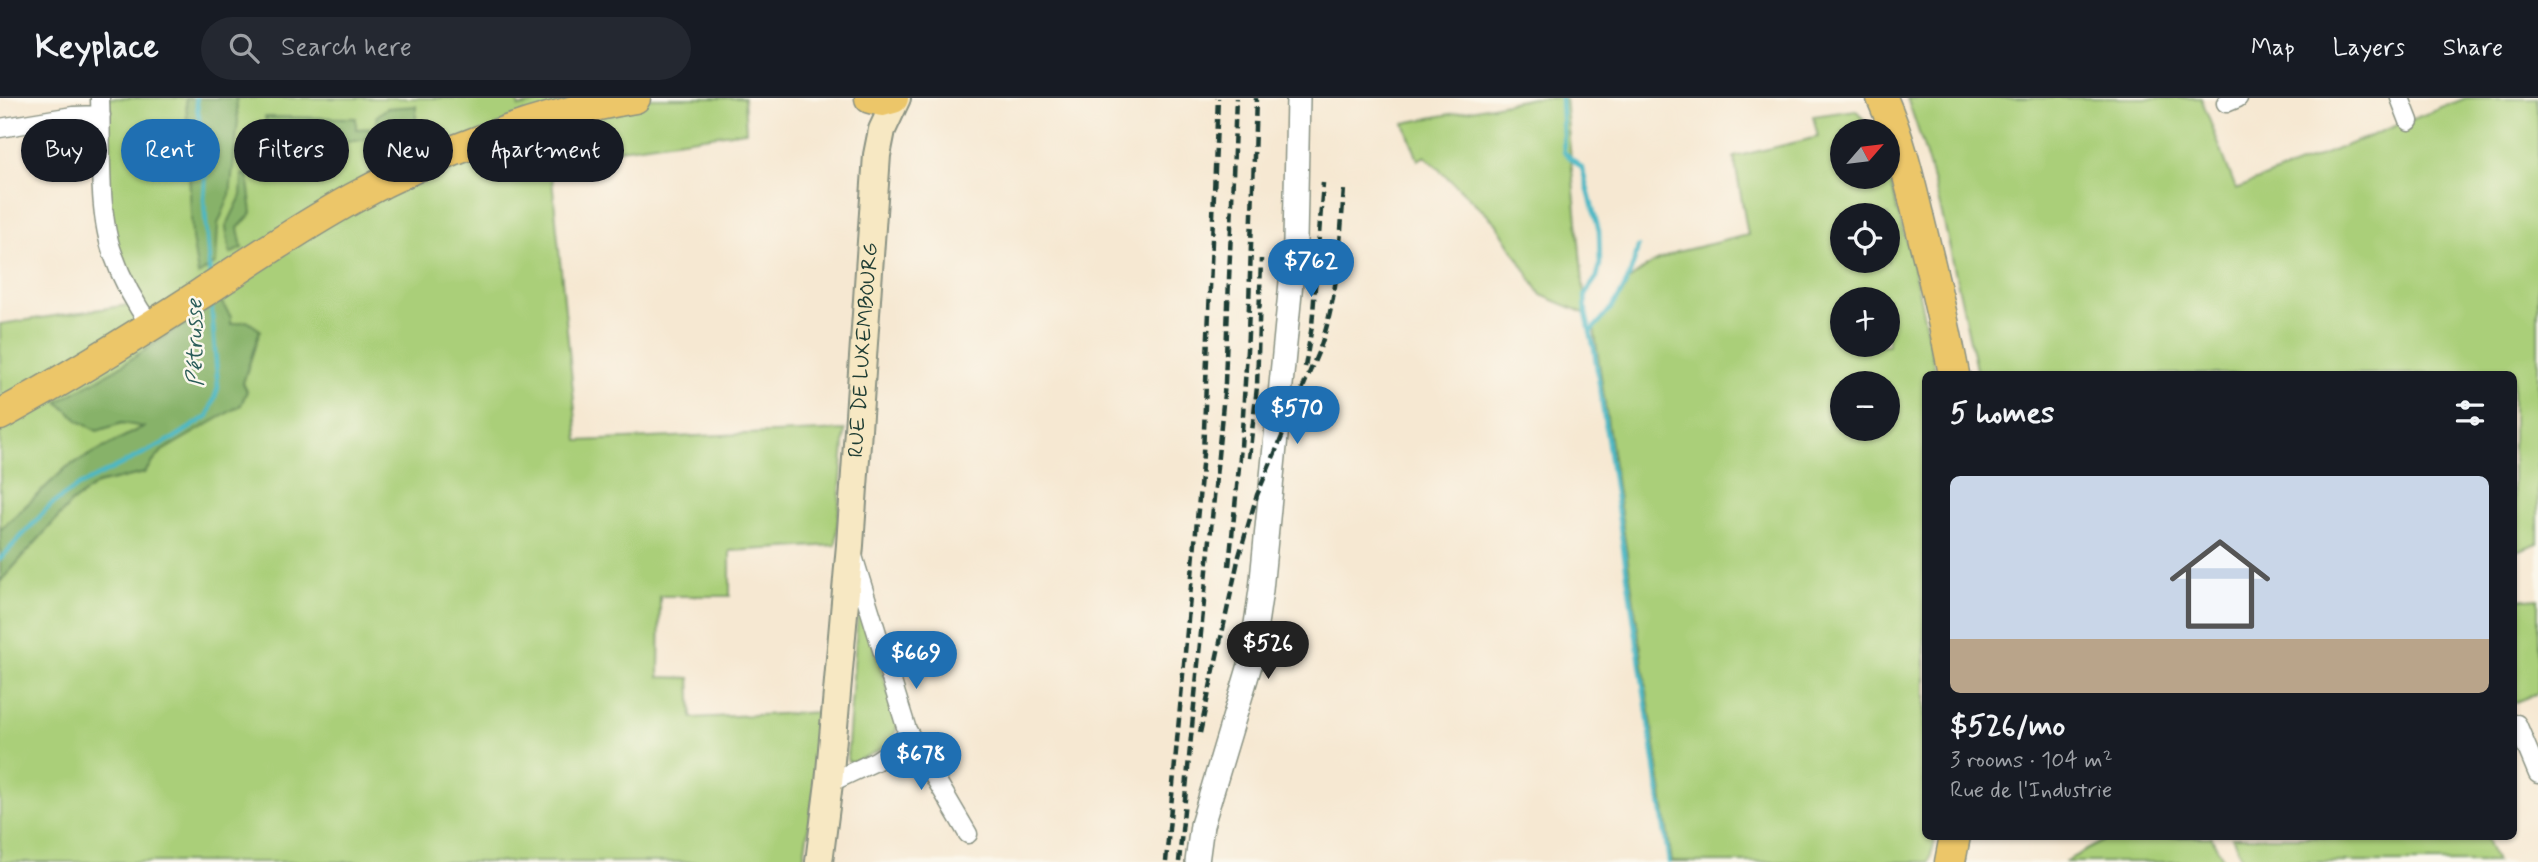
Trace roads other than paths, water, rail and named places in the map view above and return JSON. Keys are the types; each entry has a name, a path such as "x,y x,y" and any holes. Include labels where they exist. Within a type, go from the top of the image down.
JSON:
{"main road":[{"path":"0,415 151,326 354,198 433,159 522,126 635,98"},
{"path":"868,98 881,101 895,98"},
{"name":"RUE DE LUXEMBOURG","path":"868,98 877,155"},
{"name":"RUE DE LUXEMBOURG","path":"818,862 830,783 850,545 877,155 882,130 895,98"},
{"path":"1882,98 1892,120 1909,178 1953,371"},
{"path":"1950,862 1954,840"}],"street":[{"path":"1197,862 1202,825 1250,665 1261,590 1295,242 1298,98"},
{"path":"2400,98 2409,121"},
{"path":"0,128 73,116 100,107 103,197 112,253 136,304 151,326"},
{"name":"RUE DE LUXEMBOURG","path":"850,545 907,730 968,834"},
{"path":"2517,724 2538,774"},
{"path":"830,783 876,761 903,743 907,730"}],"waterway":[{"name":"Pétrusse","path":"196,98 206,167 204,199 210,275"},
{"path":"1561,98 1564,152 1582,168 1599,231 1600,264 1597,277 1585,294 1586,314 1594,349 1669,862"},
{"path":"1590,332 1621,293 1638,247"},
{"name":"Pétrusse","path":"0,559 51,505 78,486 174,438 208,416 218,388 211,301"}],"railway":[{"path":"1166,862 1203,454 1218,98"},
{"path":"1179,862 1225,383 1236,98"},
{"path":"1229,566 1241,447 1248,334 1256,98"},
{"path":"1305,367 1312,326 1323,183"},
{"path":"1200,733 1239,556 1257,495 1326,328 1337,269 1344,188"},
{"path":"1249,458 1257,387 1261,259"}]}
